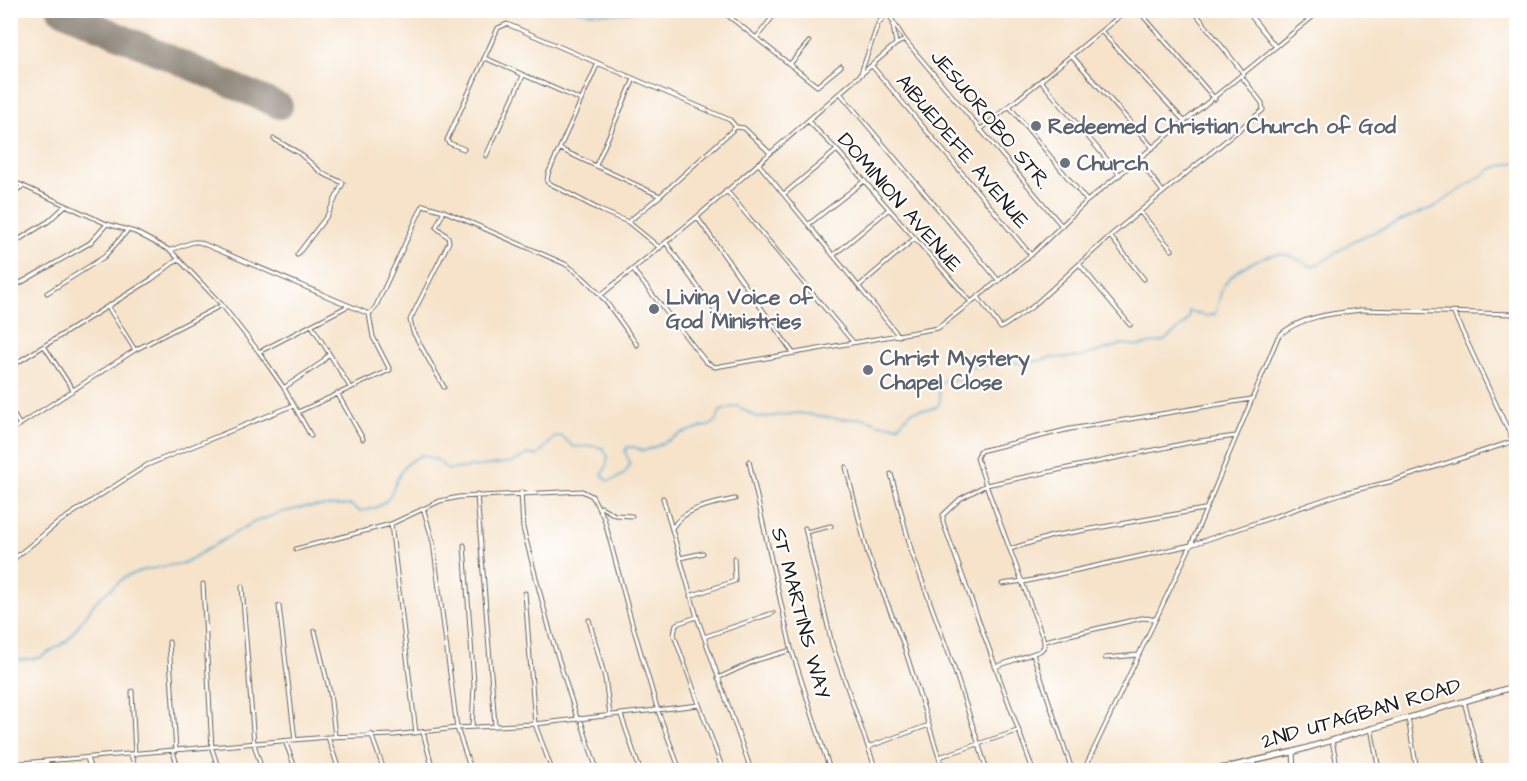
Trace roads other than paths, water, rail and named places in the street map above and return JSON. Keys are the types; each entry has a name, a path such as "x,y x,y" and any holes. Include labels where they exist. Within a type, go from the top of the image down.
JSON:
{"street":[{"path":"721,10 817,86 841,66"},
{"path":"731,18 738,10"},
{"path":"757,37 778,10"},
{"path":"980,130 1127,10"},
{"path":"1138,10 1215,99"},
{"path":"978,297 1003,328 1032,307 1110,236 1263,110 1262,103 1243,75 1193,10"},
{"path":"1246,10 1276,47"},
{"path":"1250,15 1255,10"},
{"path":"633,270 711,366 725,367 938,328 1031,255 1087,201 1215,99 1321,10"},
{"path":"888,11 896,44"},
{"path":"861,74 878,24 888,11"},
{"path":"464,149 447,140 498,28 507,24 730,120 736,127 744,128 769,152"},
{"path":"893,24 905,40"},
{"path":"1102,32 1185,122"},
{"name":"JESUOROBO STR.","path":"602,295 697,217 769,152 896,44 905,40 1062,226"},
{"path":"790,64 809,42"},
{"path":"1072,56 1153,148"},
{"path":"485,58 581,100"},
{"path":"598,63 548,174 549,185 628,222 660,248"},
{"name":"AIBUEDEFE AVENUE","path":"872,66 1031,255"},
{"path":"486,156 523,76"},
{"path":"596,165 634,78"},
{"path":"1041,81 1120,175"},
{"path":"840,93 999,281"},
{"path":"1009,106 1087,201"},
{"name":"DOMINION AVENUE","path":"807,121 837,150 956,288 971,302"},
{"path":"628,222 736,127"},
{"path":"274,139 299,153 322,173 343,183 327,216 297,255"},
{"path":"560,149 660,196"},
{"path":"784,194 837,150"},
{"path":"1139,160 1163,192"},
{"path":"758,163 835,254 898,336"},
{"path":"10,180 171,250 222,305 259,352 294,405 311,436"},
{"path":"809,224 864,181"},
{"path":"10,194 23,186"},
{"path":"726,190 853,342"},
{"path":"369,314 375,308 420,207 427,205 565,264 583,276 602,295 637,345"},
{"path":"10,244 49,221 66,206"},
{"path":"835,254 889,209"},
{"path":"444,211 437,229 448,237 449,242 410,320 414,332 444,387"},
{"path":"1140,212 1172,250"},
{"path":"697,217 793,353"},
{"path":"10,289 90,243 107,224"},
{"path":"47,293 104,257 128,230"},
{"path":"1110,236 1144,279"},
{"path":"859,286 915,238"},
{"path":"171,250 199,242 369,314"},
{"path":"666,243 724,323"},
{"path":"10,367 108,307 178,259"},
{"path":"1080,265 1130,325"},
{"path":"10,430 135,350 222,305"},
{"path":"259,352 348,306"},
{"path":"108,307 135,350"},
{"path":"1084,771 1191,545 1278,337 1291,327 1336,313 1361,310 1516,314"},
{"path":"298,412 390,370 373,337 369,314"},
{"path":"1454,314 1516,447"},
{"path":"312,326 350,387"},
{"path":"44,346 73,390"},
{"path":"285,387 321,363 329,354"},
{"path":"337,393 363,439"},
{"path":"995,667 1033,654 1044,647 1044,641 986,485 977,458 980,451 1070,429 1252,399"},
{"path":"10,562 59,522 147,465 294,405"},
{"path":"10,409 20,425"},
{"path":"1511,435 1516,432"},
{"path":"1033,771 942,522 942,514 960,499 986,485 1236,435"},
{"path":"1002,584 1023,582 1191,545 1343,494 1389,483 1514,441"},
{"name":"ST MARTINS WAY","path":"749,461 790,648 829,768"},
{"path":"846,467 868,555 903,643 939,757 942,768 937,770"},
{"path":"891,474 912,553 987,771"},
{"path":"296,549 391,524 424,511 440,501 477,495 582,491 599,506 615,515 632,516"},
{"path":"520,492 523,528 551,635 597,771"},
{"path":"477,495 495,725"},
{"path":"663,498 690,596 751,771"},
{"path":"672,528 679,518 688,513 715,502 735,499"},
{"path":"599,506 613,544 630,616 658,711 680,771"},
{"path":"1010,549 1052,536 1204,509"},
{"path":"424,511 433,542 457,728 471,771"},
{"path":"391,524 416,732"},
{"path":"831,526 805,530 829,633 876,771"},
{"path":"464,545 472,655 472,727"},
{"path":"680,558 703,553"},
{"path":"690,596 735,581 734,558"},
{"path":"203,584 212,749 219,771"},
{"path":"242,586 254,744 262,771"},
{"path":"525,593 535,724 552,771"},
{"path":"279,606 295,740"},
{"path":"704,637 773,613"},
{"path":"697,617 676,624 674,634 723,771"},
{"path":"1044,641 1142,618 1156,619"},
{"path":"589,620 605,678 610,716"},
{"path":"315,631 330,693 335,736"},
{"path":"169,642 174,752 179,771"},
{"path":"718,678 757,660 788,651"},
{"path":"1033,654 1072,771"},
{"path":"1105,658 1138,655"},
{"name":"2ND UTAGBAN ROAD","path":"1215,770 1293,752 1516,686"},
{"path":"132,691 133,755 136,771"},
{"path":"1464,701 1482,771"},
{"path":"10,764 212,749 335,736 535,724 699,705"},
{"path":"621,715 640,771"},
{"path":"1408,718 1417,771"},
{"path":"868,747 929,725"},
{"path":"1371,728 1379,771"},
{"path":"939,757 1017,731"},
{"path":"423,732 433,771"},
{"path":"371,734 384,771"},
{"path":"328,737 339,771"},
{"path":"285,741 296,771"},
{"path":"1332,741 1338,771"},
{"path":"1293,752 1294,771"},
{"path":"87,758 91,771"},
{"path":"46,760 50,771"},
{"path":"1253,760 1255,771"},
{"path":"815,771 829,768"}],"waterway":[{"path":"572,10 590,13 644,10"},
{"path":"10,661 39,658 67,641 97,600 125,577 144,570 184,563 252,523 305,507 350,505 360,511 375,508 384,503 390,495 402,470 422,455 437,460 448,470 513,462 528,454 537,456 555,437 561,436 574,447 603,448 608,457 602,474 608,481 619,477 627,470 630,463 625,452 627,447 643,451 655,447 682,433 711,425 717,420 720,411 737,406 758,418 799,413 840,419 864,418 879,424 898,426 912,412 937,407 940,399 939,384 946,379 962,380 968,368 1007,361 1026,364 1049,358 1081,357 1123,344 1139,346 1164,341 1184,325 1189,318 1189,311 1206,316 1215,314 1227,281 1239,270 1255,261 1283,254 1310,266 1319,264 1353,241 1436,206 1493,168 1516,162"}],"place":[{"name":"Redeemed Christian Church of God","path":"1036,126"},
{"name":"Church","path":"1065,163"},
{"name":"Living Voice of God Ministries","path":"654,309"},
{"name":"Christ Mystery Chapel Close","path":"868,370"}]}
